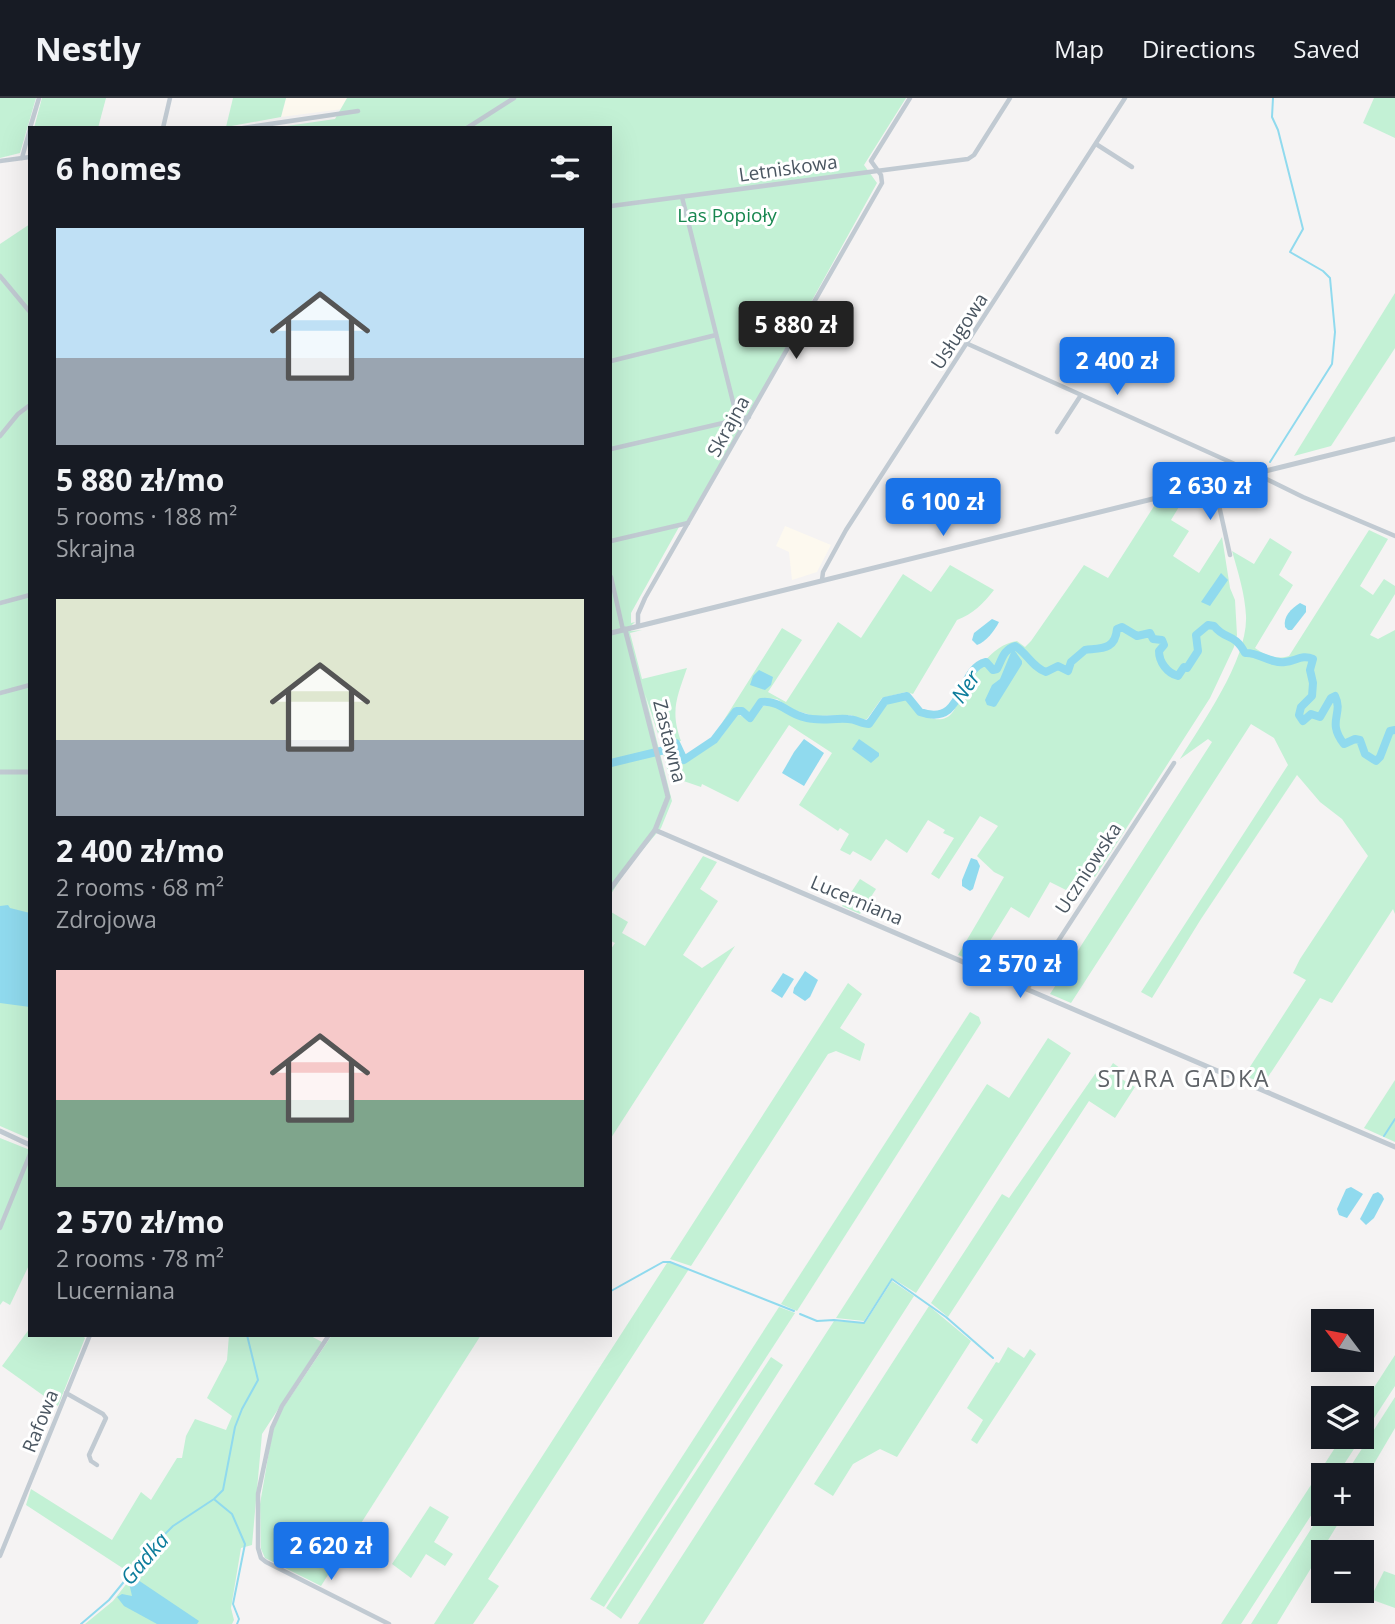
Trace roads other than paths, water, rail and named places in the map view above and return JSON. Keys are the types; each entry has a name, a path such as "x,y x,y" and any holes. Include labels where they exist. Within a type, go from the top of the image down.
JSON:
{"street":[{"path":"31,126 38,98"},
{"path":"163,126 170,98"},
{"path":"470,126 514,98"},
{"name":"Skrajna","path":"638,626 641,607 882,183 881,175 871,161 910,98"},
{"name":"Letniskowa","path":"612,206 968,159 974,155 1010,98"},
{"name":"Usługowa","path":"822,580 823,572 846,530 1125,98"},
{"path":"257,126 358,111"},
{"path":"22,158 28,136"},
{"path":"1096,144 1132,167"},
{"path":"0,161 28,156"},
{"path":"682,197 737,418 743,429"},
{"path":"0,276 28,310"},
{"path":"612,361 716,335"},
{"path":"968,344 1395,536"},
{"path":"1057,432 1081,395"},
{"path":"0,436 28,406"},
{"path":"612,449 750,416"},
{"path":"612,633 1395,439"},
{"path":"1214,483 1230,555"},
{"path":"612,541 688,523"},
{"path":"612,581 624,629"},
{"path":"0,603 28,596"},
{"name":"Zastawna","path":"612,887 655,830 667,801 659,759 624,629"},
{"path":"0,693 28,686"},
{"name":"Uczniowska","path":"1027,989 1174,763"},
{"path":"0,772 28,772"},
{"name":"Lucerniana","path":"655,830 1395,1147"},
{"path":"0,1131 28,1144"},
{"path":"0,1228 28,1159"},
{"name":"Rafowa","path":"0,1556 89,1337"},
{"path":"328,1337 282,1406 272,1428 260,1483 258,1548 261,1558 389,1624"},
{"path":"66,1393 106,1418 89,1455 91,1461 97,1465"}],"water":[{"path":"1221,573 1228,580 1210,606 1201,602"},
{"path":"1300,603 1306,606 1306,612 1292,630 1288,630 1285,627 1286,616"},
{"path":"992,619 999,622 987,639 977,645 972,640 974,633"},
{"path":"1012,650 1022,664 996,706 987,705 985,700 992,685 1000,679"},
{"path":"759,670 773,677 771,685 765,690 750,685"},
{"path":"804,739 824,753 804,786 782,773"},
{"path":"859,739 879,753 871,763 852,749"},
{"path":"971,858 977,860 980,866 970,891 962,886 962,880"},
{"path":"8,905 10,908 28,912 28,1007 0,1003 0,906"},
{"path":"805,971 818,980 810,997 805,1001 793,993"},
{"path":"783,973 794,979 782,998 771,991"},
{"path":"1351,1187 1363,1194 1347,1218 1339,1215 1337,1209 1346,1189"},
{"path":"1378,1192 1384,1199 1374,1218 1366,1225 1360,1219 1373,1194"},
{"path":"135,1580 199,1621 197,1624 157,1624 124,1606 117,1597 122,1594 132,1596 129,1583"}],"waterway":[{"path":"1270,462 1332,364 1335,332 1330,278 1290,252 1303,229 1278,130 1272,117 1273,98"},
{"name":"Ner","path":"612,763 669,749 676,743 684,760 714,740 736,711 742,711 750,718 761,702 773,703 809,718 851,719 869,724 885,701 907,696 920,712 935,715 945,712 953,705 977,667 986,662 993,670 997,669 1011,647 1015,646 1046,672 1058,666 1068,671 1071,662 1085,650 1107,647 1114,641 1117,629 1122,627 1137,636 1150,633 1153,639 1162,640 1164,645 1159,651 1162,663 1167,670 1178,676 1198,651 1196,635 1208,625 1234,639 1245,653 1280,662 1302,657 1313,659 1310,670 1312,696 1301,707 1299,715 1303,721 1311,714 1320,717 1335,696 1338,708 1336,729 1344,744 1355,739 1360,740 1365,754 1376,761 1390,731 1395,730"},
{"path":"1384,1136 1395,1119"},
{"path":"612,1290 663,1262 670,1262 794,1311"},
{"path":"800,1314 817,1321 864,1323 892,1279 946,1317 993,1358"},
{"name":"Gadka","path":"81,1624 109,1600 173,1526 223,1490 235,1427 258,1380 247,1337"},
{"name":"Gadka","path":"215,1500 232,1514 245,1544 233,1604 239,1619 237,1624"}],"district":[{"name":"STARA GADKA","path":"1184,1079"}],"park label":[{"name":"Las Popioły","path":"727,215"}]}
